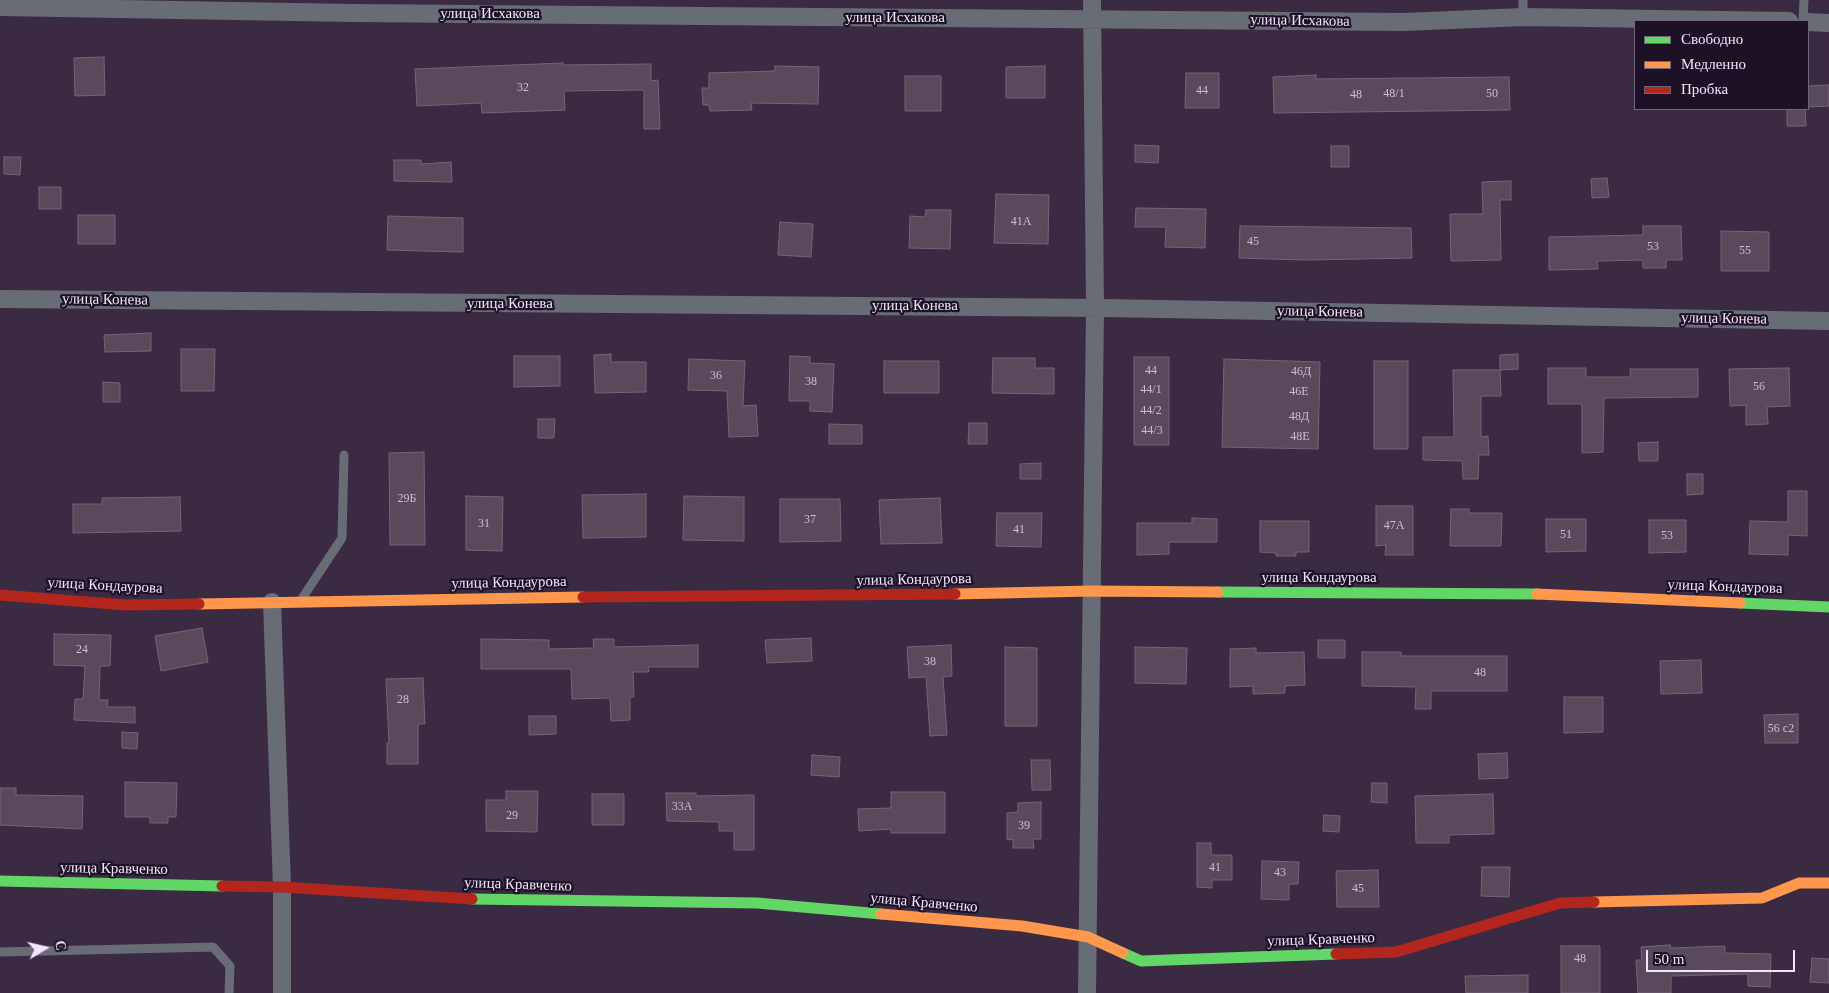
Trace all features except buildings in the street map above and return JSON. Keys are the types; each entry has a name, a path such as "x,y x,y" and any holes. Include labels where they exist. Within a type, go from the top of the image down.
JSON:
{"street":[{"path":"1087,993 1095,308 1092,0"},
{"name":"улица Исхакова","path":"0,7 324,6 1092,19 1403,22 1523,9 1767,20"},
{"path":"1809,22 1829,23"},
{"name":"улица Конева","path":"0,299 1095,308 1829,321"},
{"name":"улица Кондаурова","path":"0,595 126,605 568,597 860,596 1091,591 1537,594 1829,607"},
{"path":"272,602 282,887 282,993"},
{"name":"улица Кравченко","path":"0,881 282,887 500,901 757,903 1022,926 1088,937 1141,960 1396,952 1560,902 1762,898 1799,883 1829,883"}],"lane":[{"path":"1803,20 1804,0"},
{"path":"301,602 342,538 344,455"},
{"path":"0,952 213,948 230,966 229,993"}],"traffic: fast":[{"path":"1218,592 1537,594"},
{"path":"1740,603 1829,607"},
{"path":"0,881 222,886"},
{"path":"472,899 757,903 881,914"},
{"path":"1123,953 1141,961 1336,954"}],"traffic: slow":[{"path":"955,594 1091,591 1218,592"},
{"path":"1537,594 1740,603"},
{"path":"199,604 583,597"},
{"path":"1594,902 1762,898 1799,883 1829,883"},
{"path":"881,914 1022,926 1088,937 1123,953"}],"traffic: jam":[{"path":"583,597 955,594"},
{"path":"0,595 126,605 199,604"},
{"path":"222,886 282,887 472,899"},
{"path":"1336,954 1396,952 1560,903 1594,902"}]}
